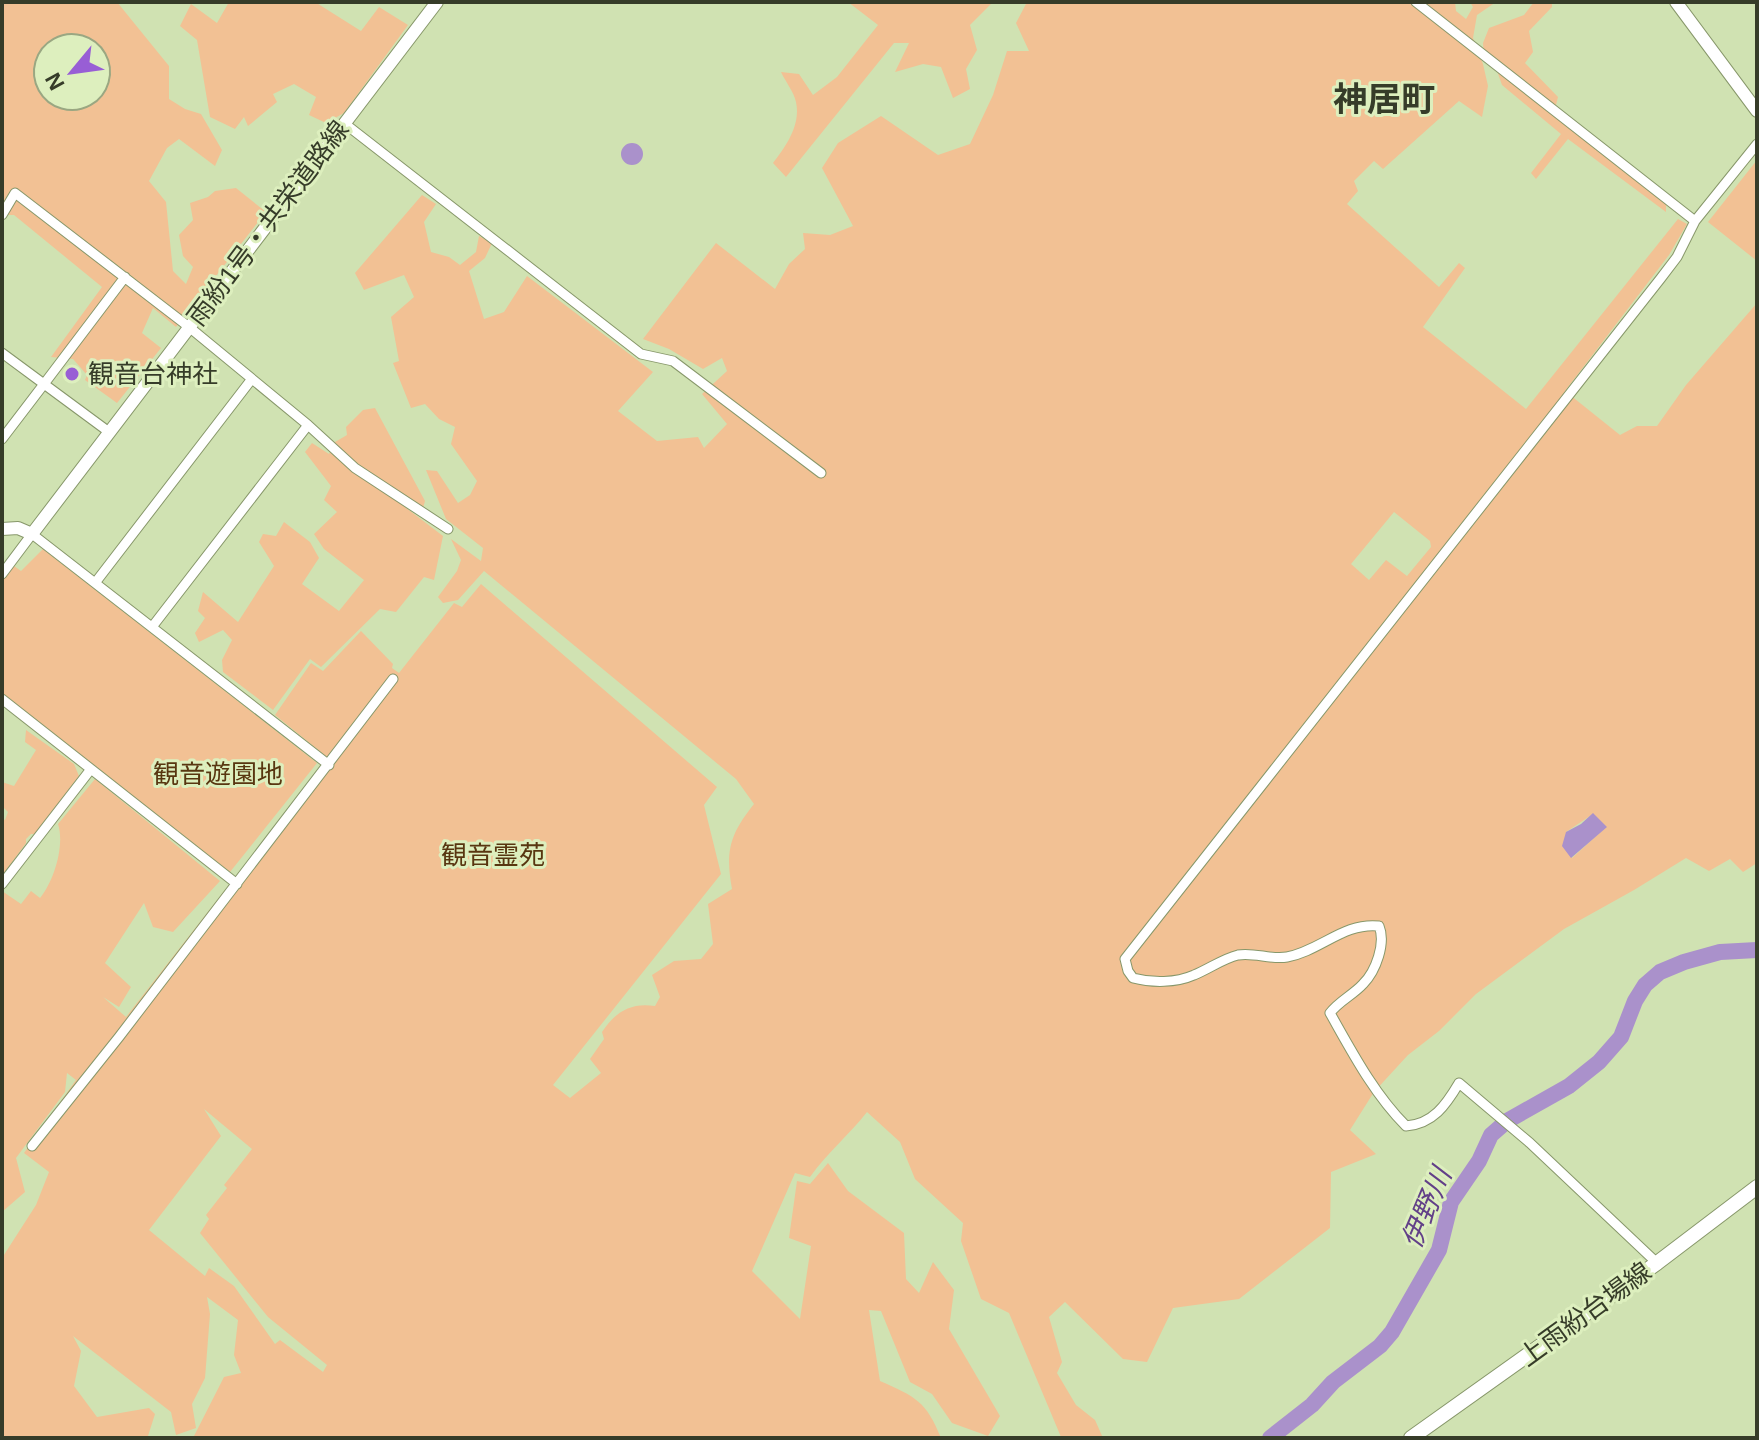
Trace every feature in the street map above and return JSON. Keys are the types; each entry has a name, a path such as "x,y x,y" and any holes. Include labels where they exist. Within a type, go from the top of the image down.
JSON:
{"main road":[{"name":"上雨紛台場線","path":"1411,1438 1657,1263 1757,1187"}],"street":[{"name":"雨紛1号・共栄道路線","path":"32,534 437,2"},
{"path":"1416,2 1695,221"},
{"path":"1676,2 1757,111"},
{"path":"344,123 641,354 673,361 821,473"},
{"path":"1657,1263 1530,1143 1459,1083 1436,1116 1417,1125 1406,1126 1360,1064 1330,1013 1370,974 1379,951 1382,934 1379,926 1366,924 1286,958 1241,954 1192,976 1158,981 1133,978 1125,959 1661,278 1677,257 1695,221 1757,144"},
{"path":"2,215 15,193 189,327 378,485 448,529"},
{"path":"2,439 125,277"},
{"path":"2,353 109,432"},
{"path":"95,583 251,380"},
{"path":"152,627 308,425"},
{"path":"2,529 18,528 32,534 329,765"},
{"path":"2,574 32,534"},
{"path":"32,1146 393,679"},
{"path":"2,699 237,884"},
{"path":"2,884 91,769"}],"green space":[{"path":"2,2 117,2 169,66 169,99 201,114 222,150 215,166 179,139 167,148 149,181 166,202 173,271 186,284 193,267 183,256 179,235 193,220 190,203 215,191 236,188 266,212 176,327 153,308 142,333 161,348 117,403 85,380 87,375 73,359 51,357 102,287 14,215 2,215"},
{"path":"229,2 315,2 361,31 379,7 408,25 344,113 326,123 309,115 316,97 294,84 273,94 277,102 248,126 244,117 235,129 210,117 197,40 180,26 191,4 217,23"},
{"path":"848,2 993,2 970,25 977,50 966,69 970,89 953,98 941,67 923,64 895,72 909,43 894,43 786,177 773,163 791,135 797,111 793,94 781,72 799,74 813,95 837,77 878,25"},
{"name":"観音霊苑","path":"1027,2 1455,2 1456,11 1466,19 1473,7 1470,2 1496,2 1477,15 1473,38 1488,86 1482,117 1459,101 1383,169 1374,161 1354,181 1358,191 1347,204 1439,287 1459,263 1465,268 1423,327 1526,409 1678,219 1687,224 1669,255 1565,391 1620,435 1637,426 1657,426 1686,385 1757,303 1757,863 1743,872 1730,859 1709,871 1686,858 1564,929 1476,994 1439,1031 1408,1055 1374,1092 1350,1130 1376,1154 1331,1172 1330,1228 1239,1299 1173,1308 1147,1362 1123,1359 1065,1302 1049,1317 1062,1362 1057,1373 1076,1405 1095,1420 1103,1438 1061,1437 1009,1313 981,1299 961,1241 963,1223 915,1179 900,1142 867,1112 810,1177 795,1173 752,1271 800,1319 811,1246 789,1238 797,1181 810,1184 828,1163 848,1191 904,1233 906,1279 919,1293 933,1262 954,1290 949,1329 1000,1416 988,1436 952,1423 932,1394 910,1382 881,1311 869,1310 880,1381 903,1391 925,1408 941,1438 193,1438 224,1377 241,1373 234,1355 238,1320 207,1297 210,1314 205,1378 192,1404 196,1428 176,1435 171,1412 73,1336 81,1351 74,1386 97,1417 149,1408 155,1414 150,1438 2,1438 2,1258 36,1205 49,1172 24,1153 76,1080 67,1073 65,1092 16,1158 25,1192 2,1212 2,891 21,904 31,891 40,898 57,862 60,842 58,824 95,779 220,881 173,932 153,927 144,903 105,963 131,987 119,1007 103,997 126,1017 328,758 275,715 311,663 323,671 361,631 399,673 454,603 462,607 481,584 717,787 704,805 721,874 553,1085 570,1098 601,1073 590,1059 604,1039 602,1032 624,1010 655,1006 660,997 652,975 674,961 701,959 713,944 708,904 732,889 729,864 731,844 739,825 754,804 736,779 484,571 458,600 443,603 438,597 457,571 461,560 451,539 481,561 483,548 446,519 426,470 437,471 458,503 470,495 477,481 451,444 455,427 439,419 425,404 411,408 393,363 399,361 391,317 414,297 404,275 364,290 355,273 422,195 436,204 424,222 431,252 449,257 460,265 476,252 479,236 492,243 485,258 469,271 484,319 504,312 527,276 653,372 618,411 657,441 698,437 704,448 727,424 702,394 727,371 722,358 703,369 669,349 643,339 716,243 775,289 789,264 805,249 803,233 830,235 853,226 822,168 838,143 881,116 938,155 970,144 993,95 1007,51 1029,51 1016,23","holes":["1394,512 1430,541 1431,547 1407,576 1386,560 1369,580 1351,564","1593,814 1606,827 1572,858 1566,832","204,1109 252,1149 224,1185 227,1188 206,1215 209,1219 200,1233 268,1317 327,1365 323,1372 280,1340 275,1344 234,1286 209,1268 205,1276 149,1230 221,1136"]},
{"path":"1534,2 1552,2 1552,7 1529,31 1533,52 1525,63 1558,97 1554,113 1666,204 1666,212 1568,139 1536,179 1531,173 1561,134 1502,85 1496,68 1484,58 1483,43 1489,28 1524,15"},
{"path":"1757,160 1757,261 1708,222"},
{"path":"375,408 425,501 423,508 397,501 443,536 434,580 424,577 396,612 380,609 321,667 310,659 273,710 223,672 222,660 232,640 223,630 199,642 195,633 205,618 198,611 203,592 238,622 274,566 259,542 263,534 276,536 284,522 310,542 319,558 302,584 339,611 364,580 324,549 314,534 337,512 324,500 331,486 305,452 312,443 329,454 335,442 347,435 346,427 363,410"},
{"name":"観音遊園地","path":"43,549 317,763 230,872 2,694 2,579 14,566 21,571"},
{"path":"26,730 74,764 79,776 36,834 26,839 2,876 2,818 5,820 8,812 2,806 2,782 14,786 36,750 25,742"}],"shaded area":[{"path":"628,143 636,143 643,154 636,165 628,165 621,158 621,150"},
{"path":"1593,813 1607,827 1571,858 1562,846 1566,832"}],"waterway":[{"name":"伊野川","path":"1270,1438 1312,1405 1333,1382 1380,1346 1392,1332 1439,1250 1451,1202 1479,1161 1491,1135 1507,1121 1569,1086 1599,1062 1621,1037 1645,985 1660,972 1720,952 1757,950"}],"place":[{"name":"観音台神社","path":"72,374"}],"district":[{"name":"神居町","path":"1384,99"}]}
